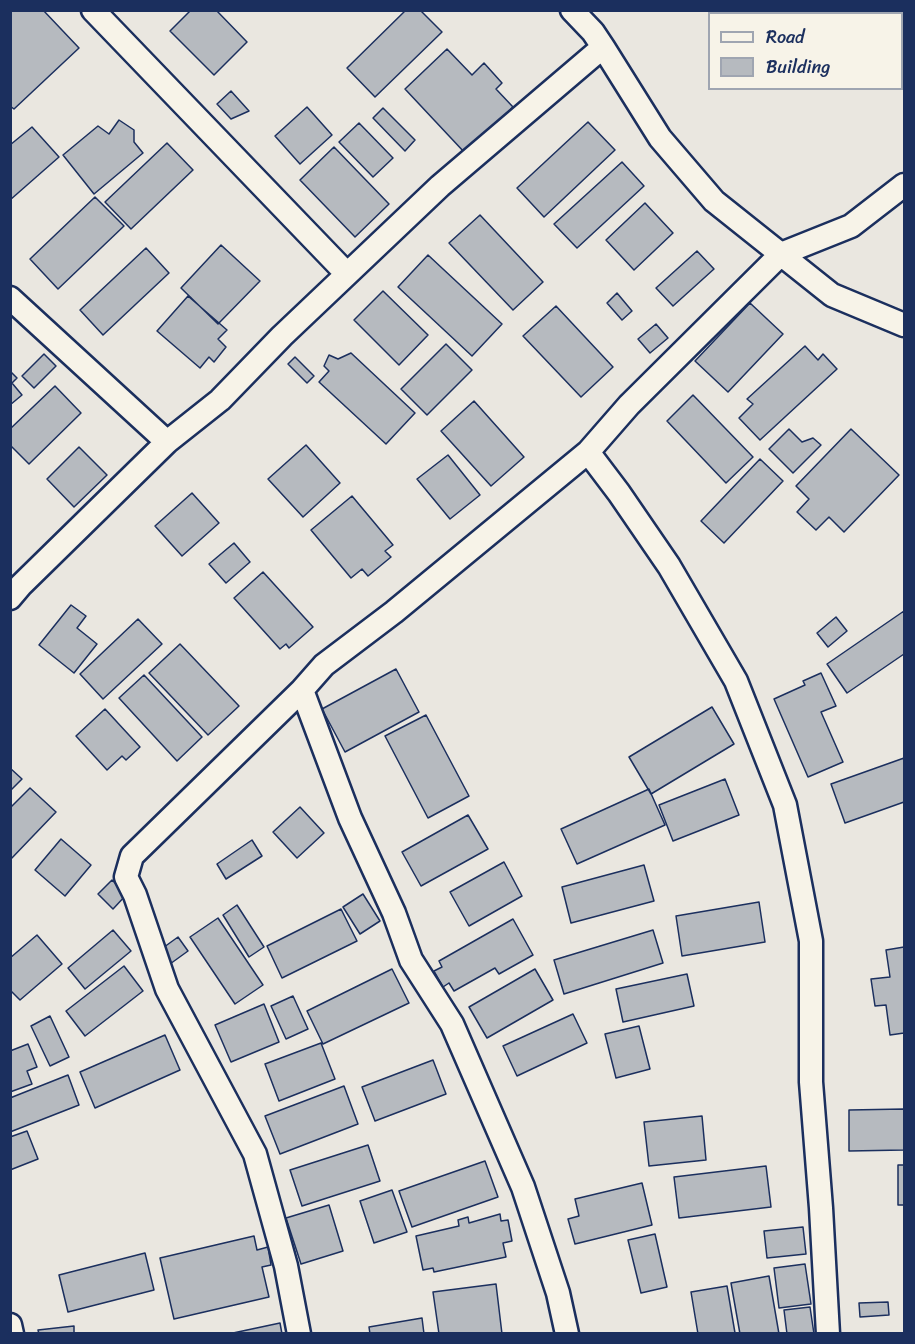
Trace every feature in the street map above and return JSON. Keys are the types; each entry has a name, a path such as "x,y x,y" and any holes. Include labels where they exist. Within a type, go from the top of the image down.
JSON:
{"street":[{"path":"93,10 347,274"},
{"path":"572,10 593,32 660,138 714,201 832,295 904,326"},
{"path":"10,598 167,442 220,400 282,336 440,186 603,47"},
{"path":"299,1334 286,1266 255,1154 167,989 135,896 126,877 132,856 302,690 324,665 394,612 588,452 629,405 781,254 851,226 904,184"},
{"path":"10,298 167,442"},
{"path":"588,452 669,566 736,681 785,806 812,941 811,1082 828,1334"},
{"path":"302,690 350,818 394,913 411,960 452,1024 523,1187 558,1293 567,1334"},
{"path":"10,1325 12,1334"}],"building":[{"path":"10,10 43,10 79,48 14,109 10,106"},
{"path":"191,10 216,10 247,42 214,75 170,31"},
{"path":"406,10 420,10 442,32 375,97 347,68"},
{"path":"447,49 472,75 484,63 502,83 496,89 513,107 465,153 405,89"},
{"path":"231,91 249,111 231,119 217,104"},
{"path":"307,107 332,135 300,164 275,136"},
{"path":"383,108 415,140 405,151 373,118"},
{"path":"119,120 134,130 134,142 143,153 94,194 63,155 98,126 109,134"},
{"path":"588,122 615,150 544,217 517,188"},
{"path":"359,123 393,158 373,177 339,142"},
{"path":"32,127 59,157 10,200 10,145"},
{"path":"167,143 193,170 131,229 105,202"},
{"path":"334,147 389,204 355,237 300,180"},
{"path":"622,162 644,186 577,248 554,224"},
{"path":"95,197 124,226 58,289 30,259"},
{"path":"645,203 673,233 634,270 606,240"},
{"path":"480,215 543,282 513,310 449,243"},
{"path":"221,245 260,281 218,324 181,288"},
{"path":"146,248 169,273 103,335 80,310"},
{"path":"697,251 714,269 673,306 656,288"},
{"path":"428,255 502,324 472,356 398,287"},
{"path":"383,291 428,335 399,365 354,320"},
{"path":"617,293 632,311 622,320 607,303"},
{"path":"188,296 227,330 218,339 226,347 214,362 209,357 200,368 157,331"},
{"path":"750,303 783,334 728,392 695,361"},
{"path":"556,306 613,367 581,397 523,336"},
{"path":"656,324 668,338 650,353 638,339"},
{"path":"446,344 472,370 427,415 401,389"},
{"path":"805,346 818,360 823,354 837,369 760,440 739,418 753,404 747,399"},
{"path":"351,353 415,413 386,444 319,382 329,371 324,366 329,355 338,359"},
{"path":"44,354 56,366 34,388 22,376"},
{"path":"295,357 314,376 307,383 288,364"},
{"path":"10,371 17,378 12,383 22,395 10,405"},
{"path":"55,386 81,413 29,464 10,445 10,429"},
{"path":"693,395 753,457 726,483 667,421"},
{"path":"474,401 524,457 491,486 441,431"},
{"path":"789,429 802,442 813,438 821,445 793,473 769,449"},
{"path":"851,429 899,475 844,532 829,517 816,530 797,512 809,499 796,486"},
{"path":"306,445 340,483 303,517 268,479"},
{"path":"79,447 107,475 74,507 47,479"},
{"path":"448,455 480,495 450,519 417,479"},
{"path":"760,459 783,481 724,543 701,521"},
{"path":"192,493 219,523 182,556 155,526"},
{"path":"352,496 393,545 385,551 391,557 368,576 362,569 351,578 311,530"},
{"path":"234,543 250,562 226,583 209,564"},
{"path":"263,572 313,627 289,648 286,644 280,649 234,598"},
{"path":"71,605 86,616 77,628 97,644 74,673 39,645"},
{"path":"904,611 904,654 847,693 827,664"},
{"path":"836,617 847,631 828,647 817,633"},
{"path":"138,619 162,644 103,699 80,674"},
{"path":"180,644 239,706 208,735 149,673"},
{"path":"396,669 419,712 345,752 322,709"},
{"path":"821,673 836,706 821,712 843,762 808,777 774,699 805,685 803,681"},
{"path":"144,675 202,737 177,761 119,698"},
{"path":"712,707 734,744 651,794 629,757"},
{"path":"105,709 140,747 126,760 122,756 107,770 76,736"},
{"path":"426,715 469,796 428,818 385,736"},
{"path":"904,758 904,802 845,823 831,784"},
{"path":"10,768 22,779 10,791"},
{"path":"725,779 739,815 673,841 659,805"},
{"path":"30,788 56,812 10,860 10,808"},
{"path":"649,789 665,825 577,864 561,829"},
{"path":"300,807 324,833 297,858 273,832"},
{"path":"468,815 488,849 421,886 402,852"},
{"path":"61,839 91,865 65,896 35,870"},
{"path":"252,840 262,856 226,879 217,864"},
{"path":"504,862 522,896 469,926 450,892"},
{"path":"644,865 654,901 571,923 562,887"},
{"path":"112,880 127,894 113,909 98,894"},
{"path":"363,894 380,921 360,934 343,907"},
{"path":"759,902 765,942 682,956 676,916"},
{"path":"237,905 264,947 249,957 223,915"},
{"path":"341,909 357,941 282,978 267,946"},
{"path":"218,918 263,985 235,1004 190,937"},
{"path":"513,919 533,955 499,974 495,968 454,991 449,983 443,987 434,971 442,967 439,961"},
{"path":"113,930 131,951 85,989 68,968"},
{"path":"653,930 663,963 564,994 554,960"},
{"path":"37,935 62,964 20,1000 10,990 10,958"},
{"path":"178,937 188,951 170,964 160,950"},
{"path":"904,947 904,1033 890,1035 886,1005 875,1006 871,979 890,977 886,950"},
{"path":"124,966 143,991 85,1036 66,1011"},
{"path":"392,969 409,1003 323,1044 307,1011"},
{"path":"535,969 553,1000 487,1038 469,1007"},
{"path":"687,974 694,1006 623,1022 616,989"},
{"path":"293,996 308,1029 286,1039 271,1006"},
{"path":"264,1004 279,1042 231,1062 215,1025"},
{"path":"573,1014 587,1043 517,1076 503,1046"},
{"path":"50,1016 69,1057 50,1066 31,1026"},
{"path":"639,1026 650,1069 616,1078 605,1034"},
{"path":"165,1035 180,1070 95,1108 80,1072"},
{"path":"321,1043 335,1079 279,1101 265,1064"},
{"path":"28,1044 37,1067 27,1071 32,1084 10,1092 10,1051"},
{"path":"433,1060 446,1094 375,1121 362,1087"},
{"path":"68,1075 79,1105 10,1132 10,1098"},
{"path":"344,1086 358,1124 280,1154 265,1116"},
{"path":"904,1109 904,1150 849,1151 849,1110"},
{"path":"702,1116 706,1160 649,1166 644,1122"},
{"path":"27,1131 38,1159 10,1170 10,1137"},
{"path":"368,1145 380,1181 302,1206 290,1170"},
{"path":"485,1161 498,1197 412,1227 399,1191"},
{"path":"898,1165 904,1165 904,1205 898,1205"},
{"path":"766,1166 771,1207 679,1218 674,1177"},
{"path":"642,1183 652,1225 575,1244 568,1219 579,1216 575,1199"},
{"path":"392,1190 407,1232 374,1243 360,1201"},
{"path":"329,1205 343,1251 301,1264 286,1218"},
{"path":"500,1214 501,1221 508,1220 512,1241 503,1243 506,1257 434,1272 433,1268 423,1270 416,1236 459,1226 458,1220 468,1217 469,1223"},
{"path":"803,1227 806,1254 767,1258 764,1231"},
{"path":"655,1234 667,1287 641,1293 628,1240"},
{"path":"254,1236 257,1250 268,1247 271,1265 262,1267 269,1297 174,1319 160,1258"},
{"path":"145,1253 154,1290 68,1312 59,1275"},
{"path":"805,1264 811,1304 779,1308 774,1268"},
{"path":"769,1276 779,1334 740,1334 731,1283"},
{"path":"496,1284 502,1334 439,1334 433,1292"},
{"path":"727,1286 735,1333 698,1334 691,1292"},
{"path":"888,1302 889,1315 860,1317 859,1303"},
{"path":"810,1307 814,1334 787,1334 784,1310"},
{"path":"422,1318 424,1334 370,1334 369,1327"},
{"path":"280,1323 282,1334 233,1334 233,1333"},
{"path":"74,1326 74,1334 39,1334 38,1330"}]}
